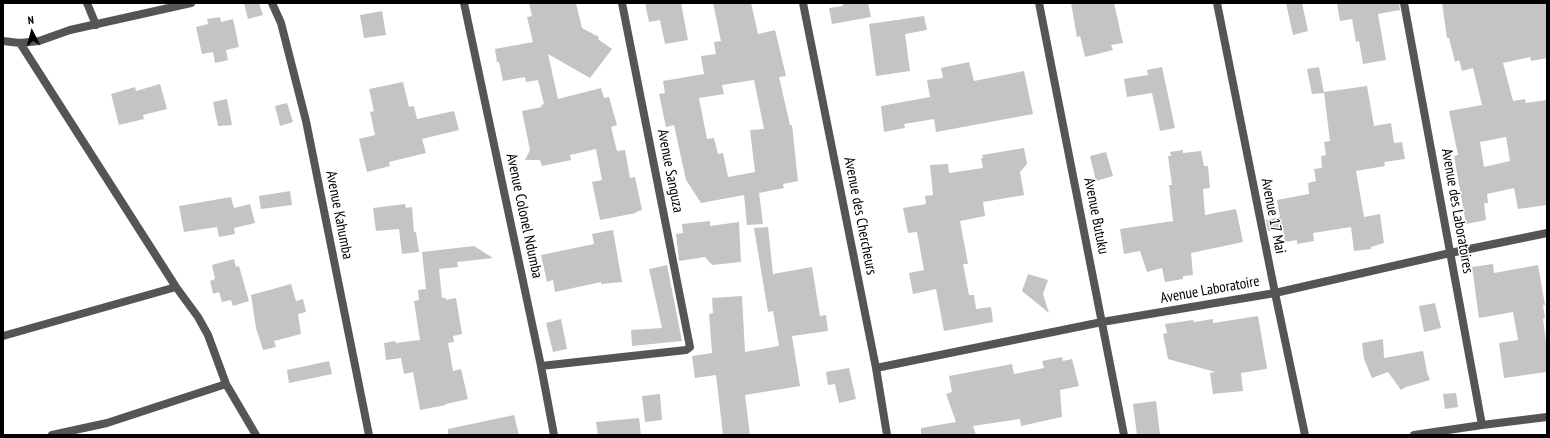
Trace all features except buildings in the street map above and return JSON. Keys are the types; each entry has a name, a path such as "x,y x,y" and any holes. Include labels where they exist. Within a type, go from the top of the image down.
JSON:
{"street":[{"path":"87,3 96,25"},
{"path":"3,41 20,43 39,41 70,30 191,3"},
{"name":"Avenue Kahumba","path":"272,3 281,23 306,121 369,435"},
{"name":"Avenue Colonel Ndumba","path":"464,3 541,366 554,435"},
{"name":"Avenue Sanguza","path":"541,366 686,350 691,344 622,3"},
{"name":"Avenue des Chercheurs","path":"804,3 876,368 887,435"},
{"name":"Avenue Butuku","path":"1039,3 1124,435"},
{"name":"Avenue 17 Mai","path":"1217,3 1305,435"},
{"name":"Avenue des Laboratoires","path":"1404,3 1482,425"},
{"path":"20,43 176,287 198,317 208,335 226,384 256,435"},
{"name":"Avenue Laboratoire","path":"876,368 1102,322 1275,293 1450,253 1547,233"},
{"path":"3,336 176,287"},
{"path":"52,435 107,423 226,384"},
{"path":"1414,435 1447,433 1482,425 1547,417"}]}
